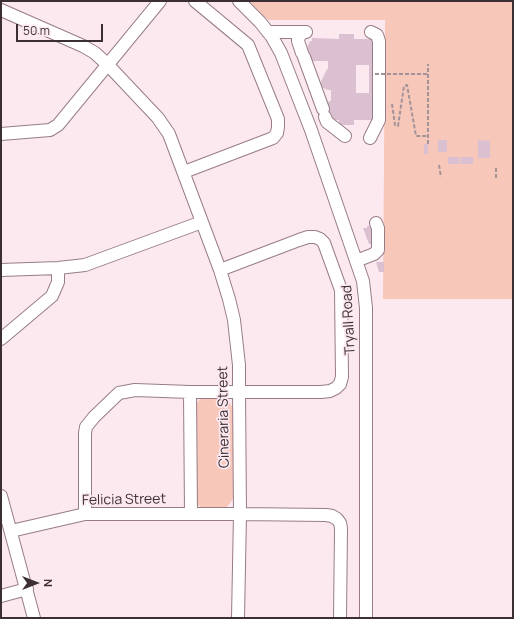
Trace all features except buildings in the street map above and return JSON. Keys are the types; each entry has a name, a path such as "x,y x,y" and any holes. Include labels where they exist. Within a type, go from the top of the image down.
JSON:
{"street":[{"path":"1,134 40,132 54,128 160,1"},
{"path":"184,172 273,138 277,133 278,126 278,120 248,45 195,1"},
{"name":"Tryall Road","path":"239,1 260,22 281,53 311,130 363,280 366,308 366,618"},
{"name":"Cineraria Street","path":"1,10 83,46 95,53 166,128 184,172 220,270 234,320 239,365 240,514 238,618"},
{"path":"268,32 306,32 302,33 298,38 298,41 327,122 345,136"},
{"path":"370,138 380,120 378,38 371,32"},
{"path":"1,270 58,268 90,263 202,222"},
{"path":"356,261 377,252 378,228 376,223"},
{"path":"85,514 85,433 88,423 119,393 135,390 190,392 321,392 330,391 340,384 342,377 341,290 324,244 320,239 308,237 220,270"},
{"path":"1,339 52,296 58,282 58,268"},
{"path":"190,392 191,514"},
{"path":"1,496 34,618"},
{"name":"Felicia Street","path":"11,531 85,514 326,515 337,519 341,528 340,618"},
{"path":"1,596 27,589"}],"path":[{"path":"428,64 428,144"},
{"path":"380,74 429,74"},
{"path":"392,104 395,125 398,126 404,86 407,85 416,136 429,136"},
{"path":"439,165 441,177"},
{"path":"496,166 496,178"}],"shaded area":[{"path":"249,1 513,1 513,299 383,299 385,20 268,20"},
{"path":"222,397 229,401 233,409 233,498 225,509 201,508 196,502 195,406 202,398"}]}
